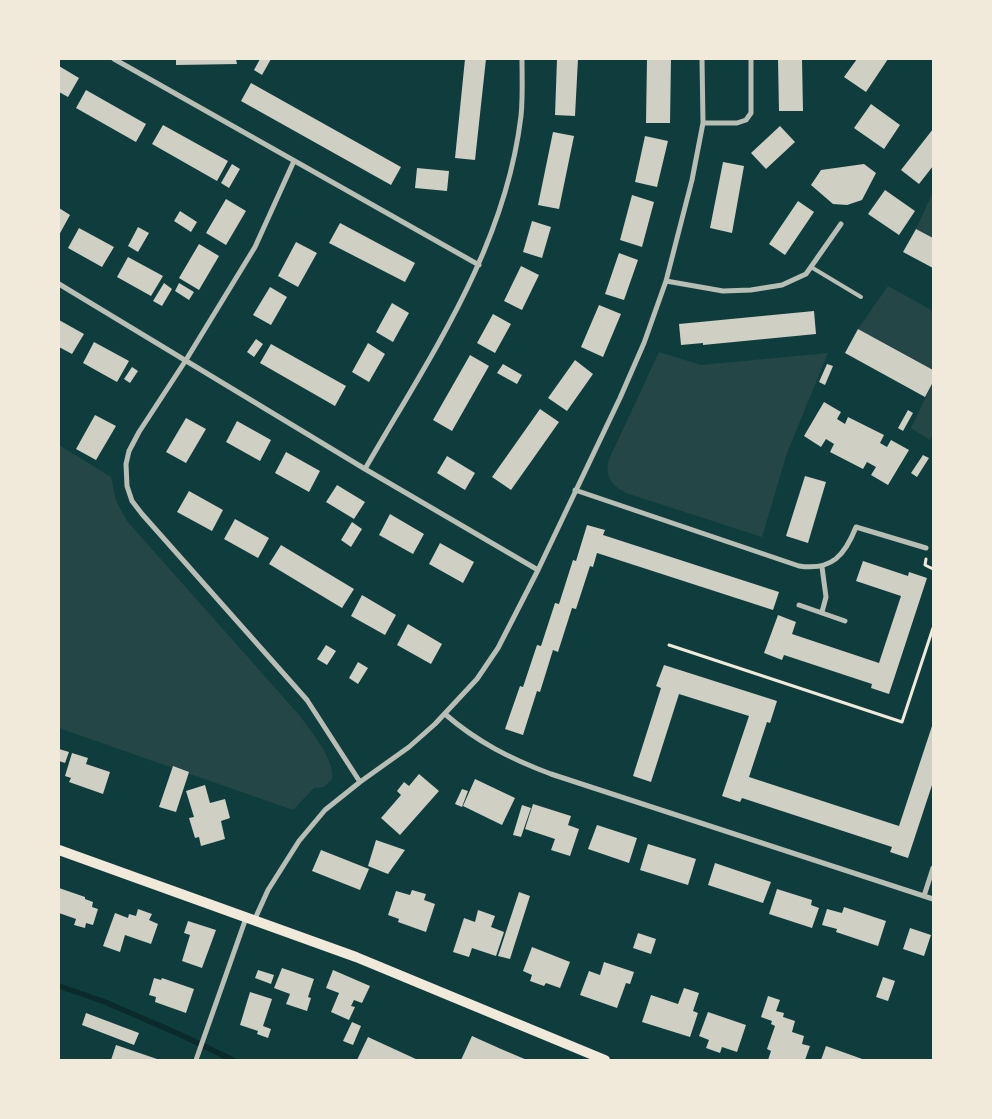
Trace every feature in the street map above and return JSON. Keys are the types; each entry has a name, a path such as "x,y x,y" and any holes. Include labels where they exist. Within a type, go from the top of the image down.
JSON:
{"main road":[{"path":"59,850 356,957 605,1060"}],"street":[{"path":"114,59 479,265"},
{"path":"364,469 460,304 479,265 498,218 511,173 521,115 522,59"},
{"path":"196,1059 235,951 250,920 300,841 326,810 409,746 445,714 477,679 498,648 538,570 620,398 644,343 666,281 692,180 703,123 702,59"},
{"path":"703,123 737,123 746,120 751,113 751,59"},
{"path":"294,161 255,247 129,451 126,464 126,486 132,501 142,514 307,700 360,782"},
{"path":"666,281 722,290 751,290 782,285 806,274 842,224"},
{"path":"59,284 364,469 538,570"},
{"path":"575,490 800,566 822,567 832,563 850,543 856,527 926,548"},
{"path":"822,567 826,597 822,612"},
{"path":"799,605 846,621"},
{"path":"445,714 474,737 496,751 522,763 933,899"},
{"path":"924,896 933,868"}],"lane":[{"path":"811,267 861,297"}],"path":[{"path":"669,645 902,722 933,628"}],"shaded area":[{"path":"933,192 933,238 916,229"},
{"path":"888,286 933,311 933,370 858,329"},
{"path":"659,352 701,365 828,353 787,453 762,537 629,494 618,488 610,480 608,463 610,457"},
{"path":"933,382 933,434 930,440 911,428"},
{"path":"59,445 111,477 116,501 127,521 300,716 316,738 330,763 332,779 324,787 314,788 293,810 59,728"}],"building":[{"path":"176,59 236,59 237,64 176,65"},
{"path":"260,59 271,59 262,75 254,70"},
{"path":"465,59 486,59 475,160 455,158"},
{"path":"557,59 578,59 575,116 555,115"},
{"path":"647,59 671,59 670,123 646,123"},
{"path":"778,59 802,59 803,111 779,111"},
{"path":"857,59 888,59 866,92 844,77"},
{"path":"59,66 79,78 68,97 59,92"},
{"path":"251,83 401,167 391,185 241,101"},
{"path":"86,90 146,124 136,142 76,108"},
{"path":"871,104 900,125 884,149 854,128"},
{"path":"163,125 228,161 217,181 152,144"},
{"path":"780,126 795,142 766,169 751,153"},
{"path":"933,129 933,166 919,184 901,170"},
{"path":"553,132 574,136 559,209 538,205"},
{"path":"645,136 668,141 657,187 635,182"},
{"path":"723,162 744,166 732,233 710,228"},
{"path":"232,164 240,169 229,188 221,183"},
{"path":"864,164 876,173 862,200 847,205 833,204 811,185 821,170"},
{"path":"417,168 449,171 447,191 415,188"},
{"path":"885,190 915,211 899,235 868,214"},
{"path":"632,195 654,202 642,247 620,240"},
{"path":"226,199 246,211 226,245 206,233"},
{"path":"798,201 814,212 785,255 769,244"},
{"path":"59,208 70,215 59,235"},
{"path":"180,211 197,222 191,232 174,221"},
{"path":"532,221 551,227 542,258 523,252"},
{"path":"340,223 415,263 405,282 329,243"},
{"path":"138,227 149,233 138,252 128,246"},
{"path":"79,228 114,247 102,267 68,248"},
{"path":"916,229 933,238 933,268 903,252"},
{"path":"296,242 317,253 298,287 278,276"},
{"path":"199,244 219,256 199,290 179,278"},
{"path":"619,253 638,260 624,300 605,294"},
{"path":"128,257 163,276 151,296 117,277"},
{"path":"521,266 539,275 522,310 504,301"},
{"path":"164,283 172,289 162,306 153,301"},
{"path":"179,283 194,292 189,300 175,291"},
{"path":"270,287 287,297 271,325 253,315"},
{"path":"392,303 409,313 393,342 376,332"},
{"path":"599,305 621,314 603,357 581,347"},
{"path":"814,311 816,334 703,345 703,343 681,345 679,324"},
{"path":"493,314 511,324 495,353 477,343"},
{"path":"59,320 84,334 72,354 59,347"},
{"path":"858,329 933,370 933,382 925,397 845,353"},
{"path":"256,339 263,344 254,357 247,352"},
{"path":"94,342 129,361 117,382 83,363"},
{"path":"368,343 385,354 369,382 352,372"},
{"path":"271,344 346,386 335,406 260,363"},
{"path":"470,355 489,366 452,431 433,420"},
{"path":"575,360 593,374 567,411 548,398"},
{"path":"503,364 522,375 517,384 497,373"},
{"path":"827,364 833,366 825,385 819,382"},
{"path":"132,367 138,371 130,383 124,379"},
{"path":"824,402 841,412 837,419 845,424 848,417 884,435 880,443 887,447 891,440 909,450 888,485 871,475 876,467 867,462 863,469 830,452 834,444 826,439 821,447 804,436"},
{"path":"540,409 559,422 511,490 492,477"},
{"path":"908,410 913,413 903,431 898,428"},
{"path":"95,415 116,426 96,460 76,449"},
{"path":"186,418 206,429 186,463 166,452"},
{"path":"237,421 271,440 260,461 226,442"},
{"path":"286,452 320,471 309,492 275,473"},
{"path":"923,455 929,458 917,477 911,473"},
{"path":"447,456 475,473 465,490 437,473"},
{"path":"805,476 826,482 808,543 786,536"},
{"path":"337,485 365,502 354,519 326,502"},
{"path":"189,491 223,510 212,531 177,512"},
{"path":"390,514 424,534 413,554 379,535"},
{"path":"235,519 269,538 258,558 224,539"},
{"path":"352,522 362,529 351,547 341,540"},
{"path":"587,525 605,530 603,535 779,592 773,610 597,553 593,567 590,566 576,609 572,608 558,652 553,650 540,692 537,691 523,735 505,729 520,686 523,687 537,645 541,646 555,603 559,604 573,560 576,561"},
{"path":"440,543 474,562 463,583 429,564"},
{"path":"281,545 354,589 342,608 269,564"},
{"path":"863,561 908,576 909,572 927,578 889,694 871,688 872,684 784,655 782,660 764,653 778,615 796,622 792,634 879,663 901,596 856,581"},
{"path":"362,595 396,615 385,635 351,616"},
{"path":"408,624 442,644 431,664 397,645"},
{"path":"326,645 336,651 327,665 317,659"},
{"path":"358,662 368,668 358,684 349,678"},
{"path":"664,665 777,701 770,723 767,722 749,777 899,826 933,723 933,782 908,858 890,852 892,847 742,798 740,802 722,796 749,716 679,694 651,782 633,776 661,688 656,686"},
{"path":"59,749 69,752 65,763 59,761"},
{"path":"72,753 88,758 86,764 110,772 103,794 69,782 71,778 65,776"},
{"path":"173,766 189,772 176,812 159,807"},
{"path":"419,774 439,791 400,835 381,818 401,795 397,791 404,782 409,786"},
{"path":"475,779 515,798 502,825 463,806"},
{"path":"205,785 210,803 225,799 230,818 221,821 225,839 201,846 199,837 195,838 189,818 194,817 186,791"},
{"path":"462,789 468,791 462,807 455,804"},
{"path":"533,804 571,816 568,825 579,829 570,856 551,850 555,839 525,829"},
{"path":"522,805 531,808 521,837 513,835"},
{"path":"597,825 637,838 629,863 588,849"},
{"path":"376,840 405,850 388,874 368,866"},
{"path":"648,844 696,859 688,885 640,870"},
{"path":"321,850 369,869 360,890 312,871"},
{"path":"715,863 771,882 763,903 708,885"},
{"path":"59,888 85,897 85,899 93,902 92,907 98,909 93,925 86,923 85,928 74,925 76,919 59,913"},
{"path":"777,889 812,900 811,905 819,908 812,928 769,914"},
{"path":"412,890 426,894 424,900 435,904 426,932 398,922 399,919 388,915 396,891 410,895"},
{"path":"519,892 530,896 510,959 498,956"},
{"path":"844,907 886,921 878,946 836,932 837,929 822,925 827,909 842,913"},
{"path":"138,909 152,914 149,920 158,924 151,944 125,935 120,952 103,946 115,913 128,918 129,914 136,916"},
{"path":"478,910 495,916 491,927 504,932 496,956 472,948 469,957 453,952 464,918 475,922"},
{"path":"188,921 216,930 202,968 182,961 190,935 184,933"},
{"path":"910,928 931,935 924,956 903,949"},
{"path":"638,933 656,939 651,954 633,948"},
{"path":"532,947 570,962 560,988 546,983 544,986 530,981 532,975 523,971"},
{"path":"604,962 634,972 630,984 626,983 617,1008 580,995 589,971 600,975"},
{"path":"282,968 314,979 308,997 311,998 307,1011 286,1004 290,994 274,988"},
{"path":"258,970 274,975 271,984 255,978"},
{"path":"333,970 370,986 362,1003 354,1000 351,1006 355,1007 349,1020 331,1012 339,993 326,988"},
{"path":"883,977 895,981 888,1001 876,997"},
{"path":"154,978 161,980 162,978 194,989 186,1013 155,1002 156,997 149,995"},
{"path":"684,988 699,993 693,1011 698,1013 690,1037 642,1022 651,995 678,1004"},
{"path":"250,992 272,999 263,1026 271,1029 268,1038 257,1034 258,1031 240,1025"},
{"path":"768,996 780,1000 776,1011 784,1013 783,1017 795,1021 792,1032 804,1036 802,1044 810,1046 805,1060 768,1060 771,1051 767,1049 775,1026 771,1024 772,1021 761,1017"},
{"path":"708,1012 746,1025 737,1052 722,1047 720,1053 706,1048 709,1040 699,1036"},
{"path":"86,1013 139,1033 134,1045 82,1025"},
{"path":"352,1022 361,1026 353,1045 343,1041"},
{"path":"472,1036 501,1049 527,1060 461,1060"},
{"path":"368,1037 418,1060 357,1060"},
{"path":"116,1045 160,1060 111,1060"},
{"path":"826,1046 865,1060 821,1060"}],"waterway":[{"path":"59,986 105,1002 233,1060"}]}
